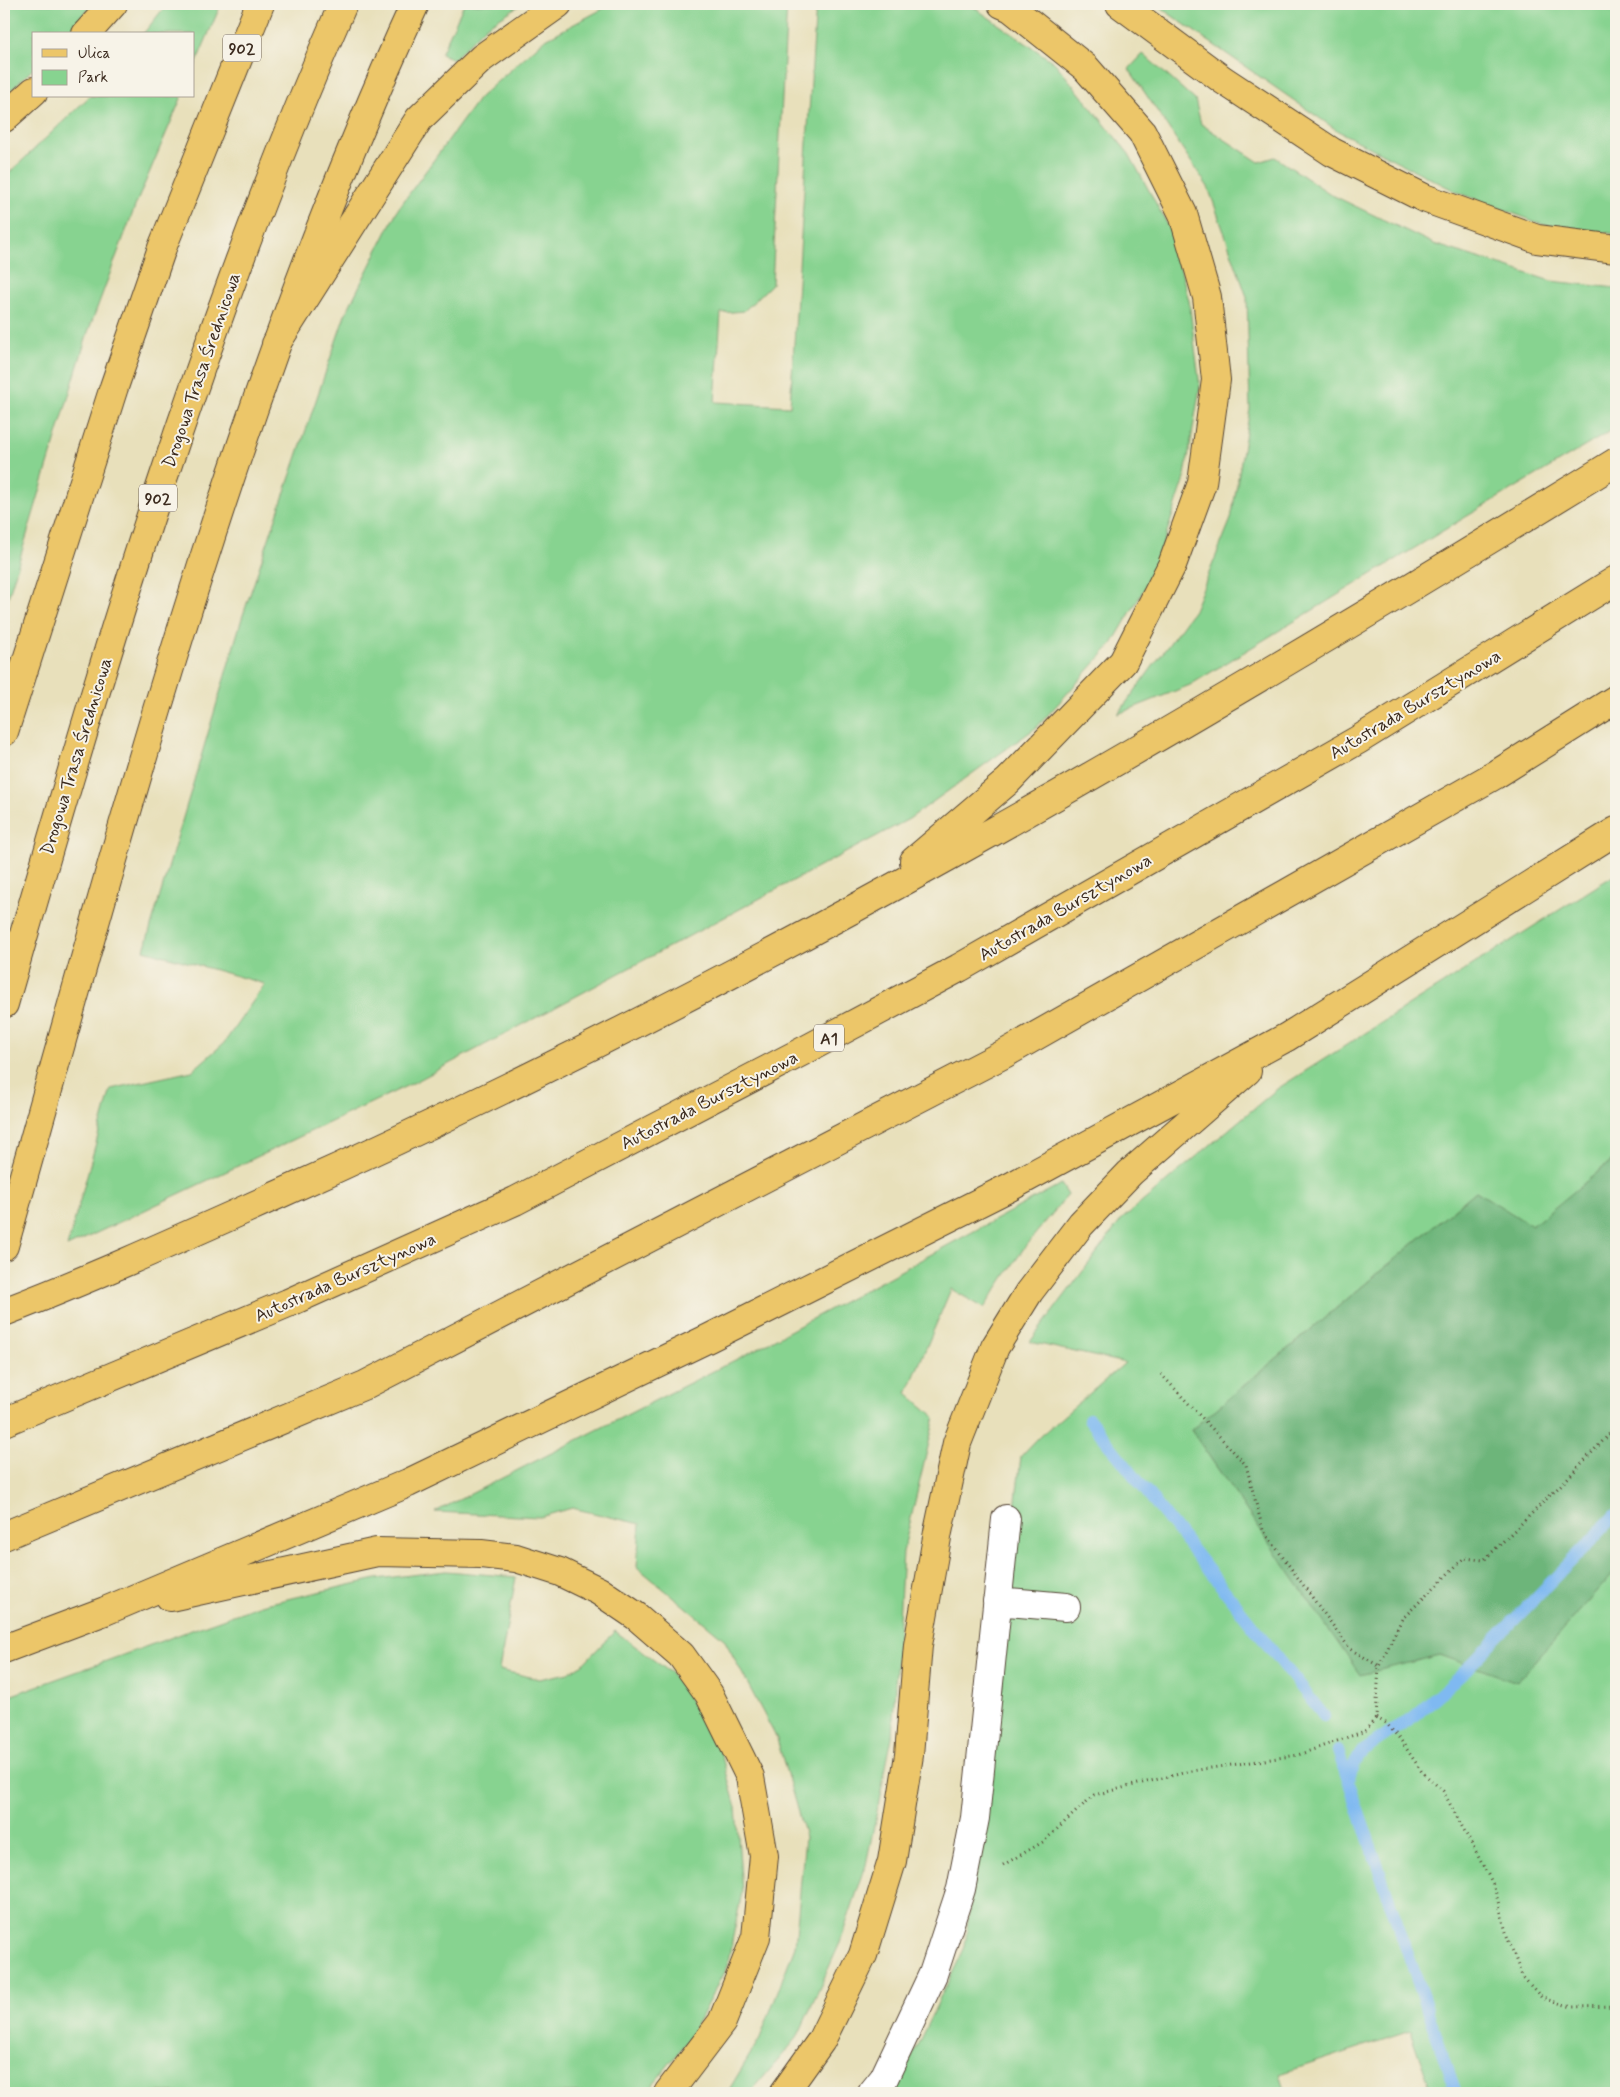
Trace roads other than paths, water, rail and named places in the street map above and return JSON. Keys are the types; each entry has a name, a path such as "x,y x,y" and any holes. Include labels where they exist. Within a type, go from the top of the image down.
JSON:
{"main road":[{"path":"88,32 113,4"},
{"name":"902","path":"4,732 102,424 159,257 260,4"},
{"name":"Drogowa Trasa Średnicowa","path":"4,1004 84,723 214,324 255,216 343,4"},
{"path":"4,1246 173,657 276,344 341,175 415,4"},
{"path":"276,344 419,119 482,58 558,4"},
{"path":"863,905 1008,781 1122,662 1172,564 1202,483 1216,380 1207,297 1183,214 1142,132 1086,68 1011,8 1002,4"},
{"path":"1120,4 1223,80 1332,152 1424,198 1537,238 1616,249"},
{"path":"4,118 32,93"},
{"path":"4,1312 68,1288 376,1151 579,1054 863,905 1366,616 1616,462"},
{"name":"Autostrada Bursztynowa","path":"4,1422 288,1303 516,1201 809,1048 959,968 1358,740 1616,580"},
{"path":"4,1536 365,1386 996,1059 1495,775 1616,699"},
{"path":"4,1650 105,1611 408,1483 700,1343 1010,1187 1287,1037 1616,831"},
{"path":"784,2093 821,2041 863,1955 892,1861 909,1755 918,1645 938,1532 957,1443 995,1347 1029,1292 1081,1224 1130,1173 1287,1037"},
{"path":"105,1611 378,1552 481,1554 516,1558 560,1572 599,1591 636,1616 681,1656 709,1694 750,1777 764,1856 756,1938 722,2022 668,2093"}],"lane":[{"path":"872,2093 884,2078 933,1974 960,1888 974,1818 1006,1519"},
{"path":"997,1601 1066,1607"}],"waterway":[{"path":"1089,1419 1324,1716"},
{"path":"1348,1780 1353,1765 1363,1750 1416,1715 1460,1676 1616,1515"},
{"path":"1338,1751 1456,2093"}]}
